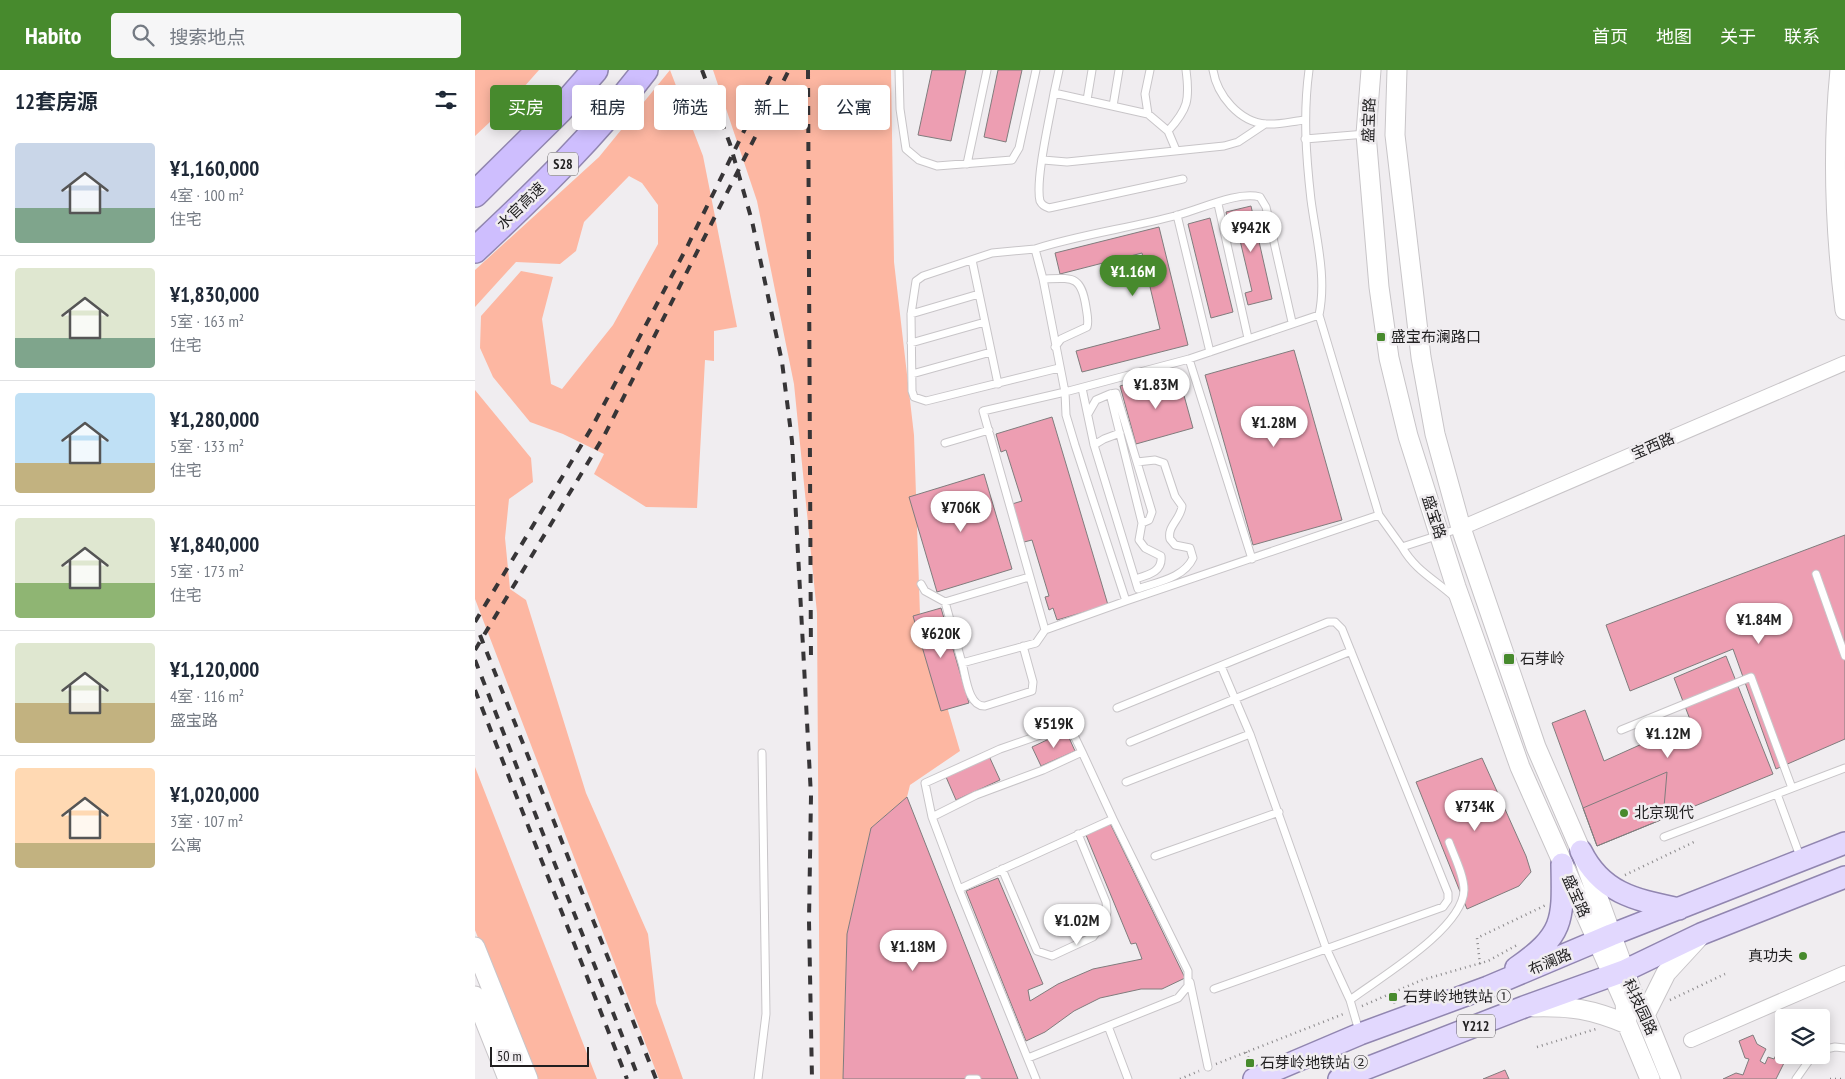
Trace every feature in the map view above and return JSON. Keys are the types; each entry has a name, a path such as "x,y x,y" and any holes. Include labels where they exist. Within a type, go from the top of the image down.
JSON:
{"highway":[{"name":"S28","path":"475,194 560,110 595,70"},
{"name":"水官高速","path":"475,250 527,202 585,141 645,70"}],"main road":[{"name":"盛宝路","path":"1371,70 1366,134 1379,287 1389,358 1408,436 1463,607 1520,767 1562,864 1604,938"},
{"name":"盛宝路","path":"1397,70 1395,135 1421,357 1435,434 1461,528 1535,747 1581,851 1604,938"},
{"path":"1840,70 1837,101 1836,208 1839,261 1845,310"},
{"name":"布澜路","path":"1254,1079 1360,1034 1488,987 1604,938 1845,842"},
{"path":"1581,851 1589,867 1615,890 1644,901 1679,909"},
{"path":"1488,987 1536,954 1555,930 1562,916 1562,864"},
{"name":"Y212","path":"1339,1079 1532,1004 1619,973 1701,934 1845,877"},
{"path":"1645,1015 1666,973 1701,934"},
{"name":"科技园路","path":"1604,938 1619,973 1645,1015 1671,1079"},
{"path":"475,947 528,1079"},
{"path":"1530,970 1532,1004 1564,1006 1604,1014 1627,1024"},
{"name":"科技园路","path":"1619,973 1627,1024 1650,1079"},
{"path":"475,996 507,1079"}],"street":[{"name":"宝西路","path":"1461,528 1845,363"},
{"path":"1691,1040 1845,972"}],"lane":[{"path":"899,70 900,109 906,149 911,156 937,166 1007,162 1013,160 1017,154 1036,70"},
{"path":"967,164 987,70"},
{"path":"1059,70 1039,183 1040,200 1045,207 1049,208 1183,179"},
{"path":"1087,100 1092,70"},
{"path":"1113,106 1119,70"},
{"path":"1148,114 1145,94 1150,70"},
{"path":"1168,131 1187,107 1189,98 1186,70"},
{"path":"1213,70 1215,82 1224,99 1246,117 1265,124 1305,120"},
{"path":"1309,70 1305,139 1323,288 1319,315 1379,515 1415,567 1441,584 1463,607"},
{"path":"1054,93 1148,114 1168,131 1176,150"},
{"path":"1043,160 1067,162 1231,144 1238,142 1265,124"},
{"path":"1305,139 1366,134"},
{"path":"1059,368 920,401 914,397 912,391 911,374 913,290 919,278 992,253 1035,249 1060,241 1177,216 1248,195 1260,197 1263,200 1292,322"},
{"path":"1218,204 1248,338"},
{"path":"1177,216 1210,352"},
{"path":"1035,249 1043,278 1065,392 1067,415 1126,601"},
{"path":"972,260 998,384"},
{"path":"1043,278 1066,279 1077,282 1083,288 1087,327 1061,339 1055,347"},
{"path":"911,314 979,294"},
{"path":"1045,630 983,411 1082,388 1189,359 1292,322 1319,315"},
{"path":"911,343 985,322"},
{"path":"911,374 991,352"},
{"path":"1189,359 1251,559"},
{"path":"1082,388 1094,445 1139,589 1173,577 1183,571 1193,558 1189,548 1175,545 1170,539 1171,529 1180,515 1182,506 1175,496 1166,466 1162,461 1155,460 1137,462"},
{"path":"1087,414 1095,400 1116,393 1152,512 1149,520 1142,523"},
{"path":"1110,394 1142,523 1139,540 1145,548 1158,553 1161,560 1154,572 1135,579"},
{"path":"945,443 989,430"},
{"path":"1094,445 1104,438 1120,434"},
{"path":"962,663 1036,643 1045,630 1379,515"},
{"path":"1402,547 1461,528"},
{"path":"1816,574 1845,656"},
{"path":"921,584 925,591 945,602 1029,577"},
{"path":"945,602 973,701 976,704 985,706 1032,691 1033,682 1023,646"},
{"path":"1117,708 1328,622 1339,625 1448,893 1449,900 1443,907 1214,989"},
{"path":"1129,742 1351,651"},
{"path":"1221,666 1250,734 1326,948 1353,1010 1360,1034"},
{"path":"1621,730 1751,677 1792,788"},
{"path":"1036,1079 932,817 925,783 1001,749 1069,725 1188,971 1208,1067"},
{"path":"1126,782 1250,734"},
{"path":"932,817 975,795 1043,770 1082,752"},
{"path":"757,1079 766,1014 762,753"},
{"path":"1664,837 1845,768"},
{"path":"1777,794 1802,860"},
{"path":"1155,856 1279,812"},
{"path":"959,888 1113,819"},
{"path":"1002,869 1037,951 1053,956 1085,943 1099,931 1107,912 1107,907 1078,834"},
{"path":"1349,1000 1433,939 1451,920 1459,908 1464,891 1449,842"},
{"path":"1028,1058 1179,998 1188,986 1189,979"},
{"path":"1108,1026 1128,1079"},
{"path":"1830,1048 1845,1048"},
{"path":"1796,1079 1807,1064"},
{"path":"969,1079 977,1079"}],"path":[{"path":"1629,874 1694,842"},
{"path":"1545,904 1545,914"},
{"path":"1480,964 1477,938 1521,916"},
{"path":"1180,1079 1353,1010 1422,980 1480,964 1523,942"},
{"path":"1670,1000 1725,974"},
{"path":"1537,1047 1597,1029"},
{"path":"1830,1079 1841,1079"}],"shaded area":[{"path":"475,70 539,70 526,85 490,85 490,122 475,136"},
{"path":"670,70 676,85 658,85"},
{"path":"713,70 891,70 894,262 914,435 920,615 960,751 910,785 907,797 871,828 847,934 843,1079 820,1079 817,613 794,384 757,201 726,109 726,85 718,85"},
{"path":"654,90 654,130 693,130 703,156 737,327 714,331 714,361 705,360 697,508 646,507 594,474 604,454 563,434 530,422 493,377 480,348 481,316 521,271 553,277 542,319 551,384 562,389 613,325 658,244 658,205 642,183 629,176 584,222 576,251 560,264 516,262 475,307 475,270 599,157 621,130 644,130 644,102"},
{"path":"475,390 531,458 533,482 509,499 505,538 510,589 526,600 586,793 648,934 656,1003 683,1079 659,1079 475,599"},
{"path":"475,767 597,1079 533,1079 475,930"}],"building":[{"path":"932,70 966,70 951,141 918,135"},
{"path":"998,70 1022,70 1006,142 984,137"},
{"path":"1251,206 1272,299 1248,305 1245,293 1252,291 1239,236 1232,238 1226,212"},
{"path":"1210,218 1233,312 1211,318 1188,224"},
{"path":"1159,227 1188,345 1082,372 1076,351 1160,329 1142,253 1060,274 1055,253"},
{"path":"1294,350 1342,520 1253,545 1205,375"},
{"path":"1152,377 1155,388 1180,381 1193,428 1136,444 1120,386"},
{"path":"1052,417 1108,605 1057,620 1053,608 1049,610 1045,597 1049,596 1032,540 1024,542 1012,504 1022,501 1006,450 1001,452 996,434"},
{"path":"984,474 1012,569 937,592 909,497"},
{"path":"1845,535 1845,739 1776,769 1733,649 1630,691 1606,625"},
{"path":"941,608 969,703 941,711 913,616"},
{"path":"1726,656 1773,774 1597,846 1552,723 1585,710 1604,761 1691,722 1674,678"},
{"path":"1066,731 1075,751 1041,766 1032,747"},
{"path":"989,756 1000,780 956,800 946,777"},
{"path":"1482,758 1526,856 1531,872 1519,886 1467,909 1416,782"},
{"name":"北京现代","path":"1667,772 1663,819 1597,846 1583,808"},
{"path":"907,797 1018,1079 843,1079 847,934 871,828"},
{"path":"1110,823 1185,978 1162,989 1141,989 1100,998 1074,1011 1045,1032 1026,1041 966,891 998,878 1043,984 1028,990 1030,1001 1058,984 1093,969 1142,959 1136,943 1131,944 1086,835"},
{"path":"1753,1035 1757,1044 1766,1049 1760,1061 1765,1064 1768,1057 1774,1059 1775,1057 1775,1064 1784,1064 1776,1079 1723,1079 1736,1073 1743,1075 1749,1059 1745,1058 1739,1041"},
{"path":"1505,1070 1509,1079 1483,1079"}],"railway":[{"path":"702,70 730,144 752,221 782,362 792,441 811,796 809,921 812,1079"},
{"path":"475,622 591,429 687,247 774,70"},
{"path":"475,650 604,436 789,70"},
{"path":"808,70 811,664"},
{"path":"480,635 656,1079"},
{"path":"475,660 639,1079"},
{"path":"475,690 627,1079"}],"place":[{"name":"盛宝布澜路口","path":"1381,337"},
{"name":"石芽岭","path":"1509,659"},
{"name":"北京现代","path":"1624,813"},
{"name":"真功夫","path":"1803,956"},
{"name":"石芽岭地铁站 ①","path":"1393,997"},
{"name":"石芽岭地铁站 ②","path":"1250,1063"}]}
